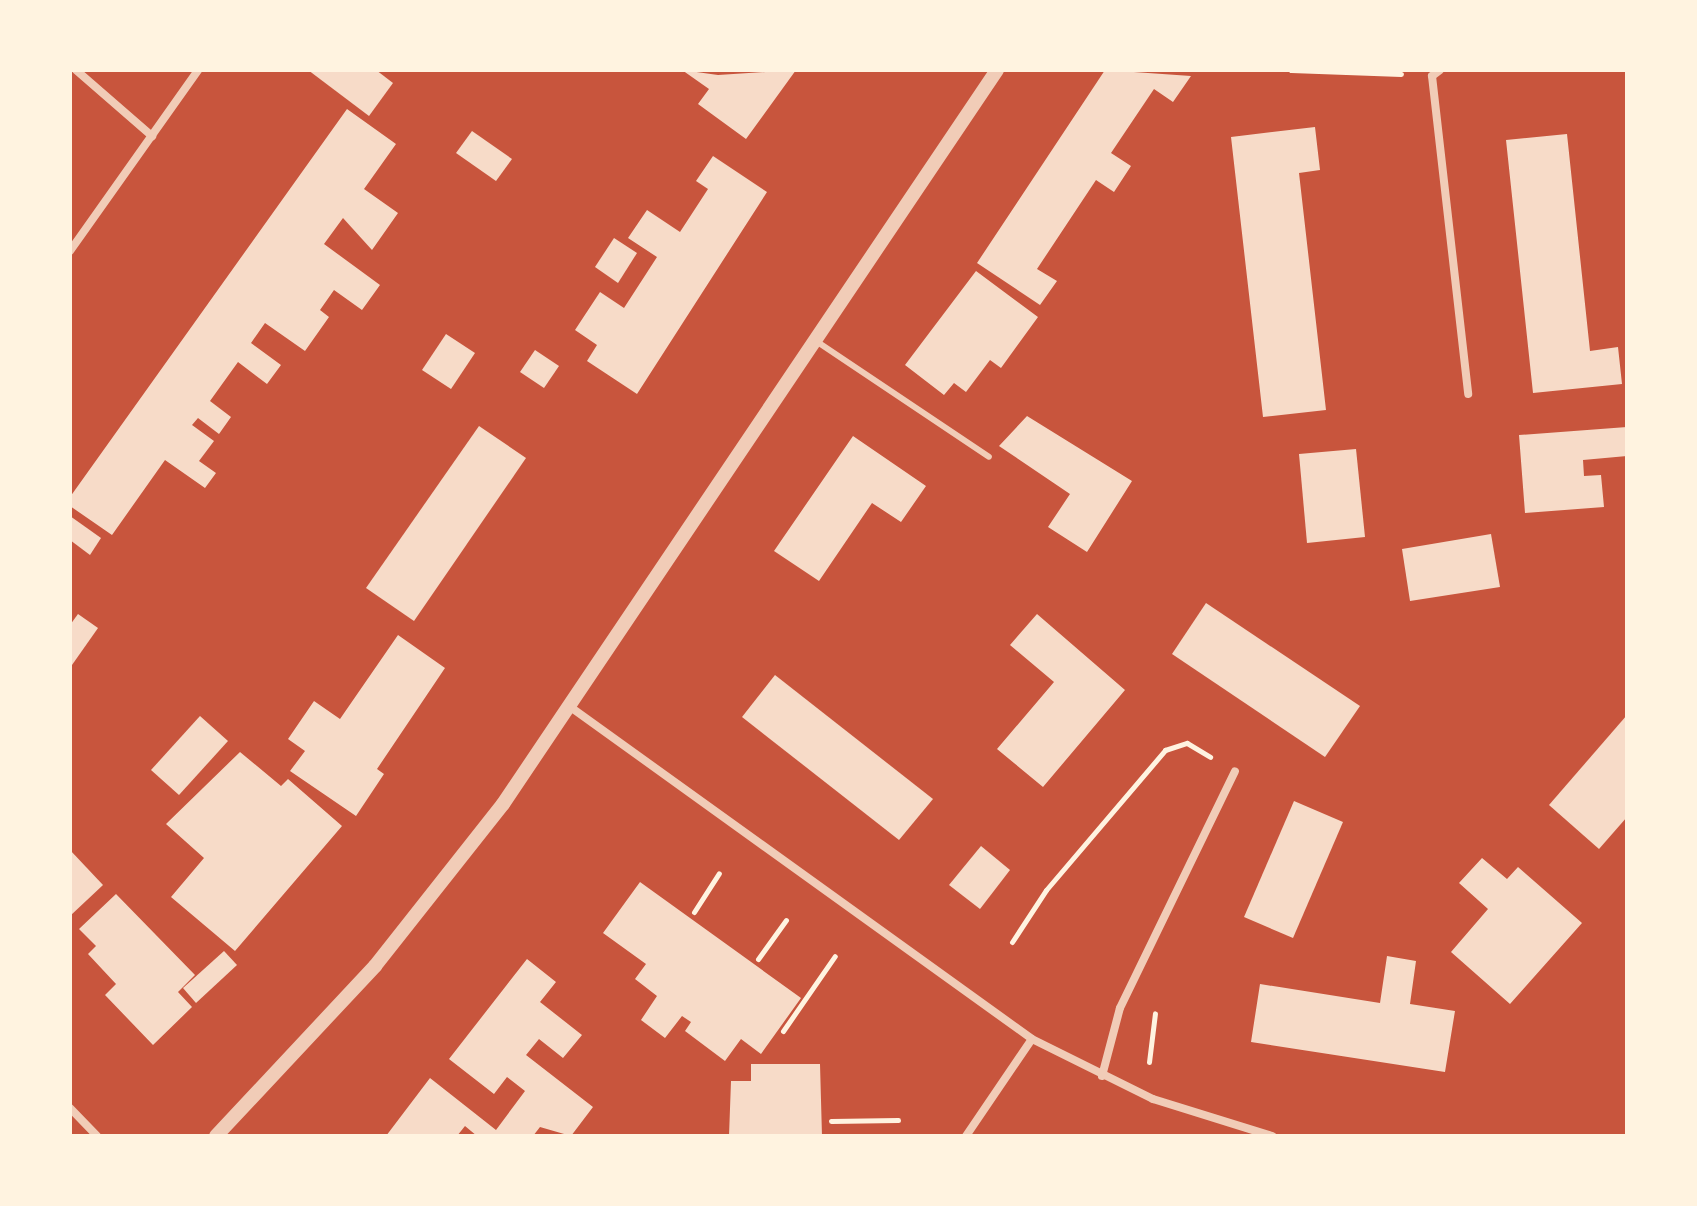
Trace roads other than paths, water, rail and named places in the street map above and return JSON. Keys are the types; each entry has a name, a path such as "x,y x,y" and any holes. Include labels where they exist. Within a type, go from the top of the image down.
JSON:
{"street":[{"path":"76,70 152,136"},
{"path":"70,251 198,70"},
{"path":"216,1136 381,959 503,804 997,70"},
{"path":"1436,73 1468,394"},
{"path":"569,706 1032,1039 1102,1076 1246,1133 1272,1136"},
{"path":"1102,1076 1120,1008 1235,771"},
{"path":"966,1136 1032,1039"},
{"path":"70,1108 97,1136"}],"lane":[{"path":"814,340 989,457"}]}
